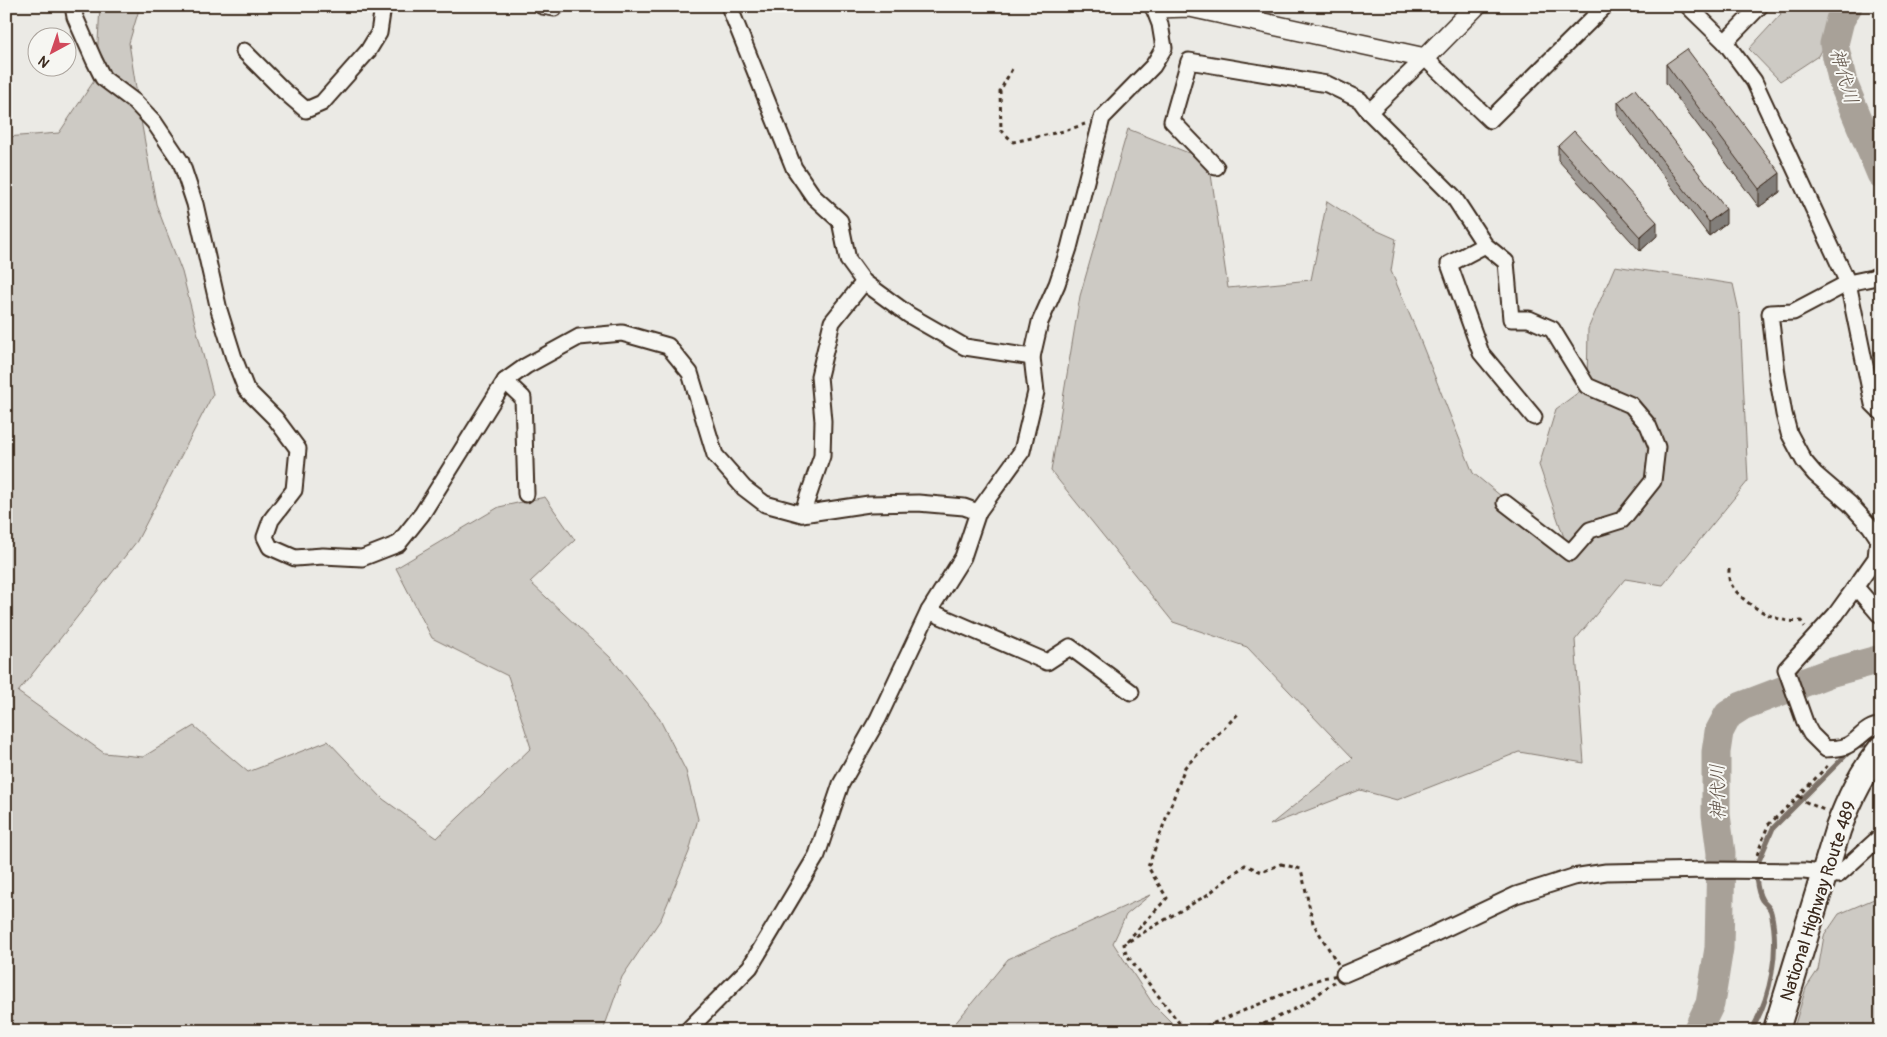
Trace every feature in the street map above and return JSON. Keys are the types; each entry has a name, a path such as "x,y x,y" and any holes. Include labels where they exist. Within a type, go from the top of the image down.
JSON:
{"highway":[{"name":"National Highway Route 489","path":"1776,1031 1850,797 1867,766 1881,749"}],"street":[{"path":"73,6 75,17 104,78 135,102 154,122 181,162 195,204 219,310 246,389 275,418 298,448 294,490 271,520 264,537 270,547 295,558 323,556 362,558 398,544 422,514 505,381 526,366 579,337 622,333 668,346 690,373 715,455 744,488 765,504 802,514 869,504 918,503 964,507 978,512"},
{"path":"244,51 306,110 322,103 368,51 379,33 383,6"},
{"path":"542,6 554,8 557,6"},
{"path":"729,6 794,168 814,197 840,221 848,260 864,282 909,315 965,347 1032,357"},
{"path":"1369,112 1476,6"},
{"path":"687,1031 750,967 817,855 841,784 878,719 930,611 963,557 978,512 1022,450 1036,392 1032,357 1040,322 1057,284 1069,248 1102,118 1153,66 1164,48 1160,24 1154,7 1190,7 1425,58 1490,120 1605,6"},
{"path":"1688,6 1725,42 1754,81 1848,283 1873,404 1881,412"},
{"path":"1725,42 1760,6"},
{"path":"1216,166 1172,120 1189,61 1327,84 1360,100 1369,112 1453,196 1485,246 1506,262 1511,320 1529,319 1552,329 1587,386 1631,404 1648,425 1657,447 1653,481 1622,520 1590,530 1570,553 1505,503"},
{"path":"1485,246 1449,264 1481,353 1534,417"},
{"path":"1881,274 1848,283 1793,312 1770,313 1777,374 1789,433 1804,461 1815,474 1850,504 1878,538 1876,558 1836,614 1786,669 1811,734 1826,749 1847,746 1859,736 1877,726 1881,726"},
{"path":"802,514 822,456 823,421 819,376 832,322 864,282"},
{"path":"505,381 522,398 526,494"},
{"path":"1854,589 1860,592 1879,614"},
{"path":"930,611 1048,662 1070,647 1131,692"},
{"path":"1344,974 1400,950 1516,895 1564,880 1606,872 1710,870 1814,872 1838,876 1881,836"}],"path":[{"path":"1012,69 1000,91 1001,130 1013,142 1064,131 1102,118"},
{"path":"1729,569 1730,583 1745,602 1768,614 1793,622 1801,621 1812,639"},
{"path":"1124,944 1167,898 1148,867 1185,767 1238,714"},
{"path":"1751,870 1768,825 1799,797 1847,746"},
{"path":"1799,797 1824,810"},
{"path":"1124,944 1206,895 1245,865 1262,872 1281,864 1301,869 1313,923 1344,974"},
{"path":"1124,944 1126,954 1180,1024 1197,1030 1322,978 1344,974"},
{"path":"1249,1031 1305,1004 1344,974"}],"shaded area":[{"path":"100,6 140,6 129,43 156,204 182,272 213,394 137,541 18,692 104,753 143,757 194,726 248,772 328,741 383,799 437,838 531,748 508,676 432,638 396,568 499,507 545,497 575,540 530,582 611,658 658,716 686,771 698,819 689,852 661,919 622,977 603,1031 6,1031 6,137 59,133 96,78"},
{"path":"1774,6 1846,6 1818,56 1780,81 1749,49 1781,14"},
{"path":"1128,129 1209,161 1228,288 1311,280 1327,201 1362,224 1396,239 1391,271 1473,473 1569,552 1539,465 1556,409 1587,386 1588,329 1615,266 1733,284 1740,316 1748,481 1663,585 1625,579 1575,640 1584,763 1519,752 1397,800 1360,790 1270,825 1353,758 1247,647 1173,622 1051,471 1080,296"},
{"path":"1150,895 1126,915 1113,943 1153,1004 1180,1031 949,1031 1008,959"},
{"path":"1881,896 1881,1031 1793,1031 1806,988 1818,970 1824,936 1839,914"}],"building":[{"path":"1687,49 1780,173 1759,189 1666,64"},
{"path":"1635,89 1726,209 1709,222 1618,102"},
{"path":"1574,131 1657,222 1640,237 1558,146"}],"waterway":[{"name":"神代川","path":"1848,6 1840,20 1834,44 1843,83 1881,174"},
{"name":"神代川","path":"1697,1031 1710,1004 1719,948 1721,853 1716,815 1716,752 1719,732 1728,715 1742,706 1829,673 1881,659"},
{"path":"1758,863 1773,828 1854,747 1864,746"},
{"path":"1751,1031 1764,1003 1774,957 1774,927 1771,912 1761,898 1756,878"}]}
